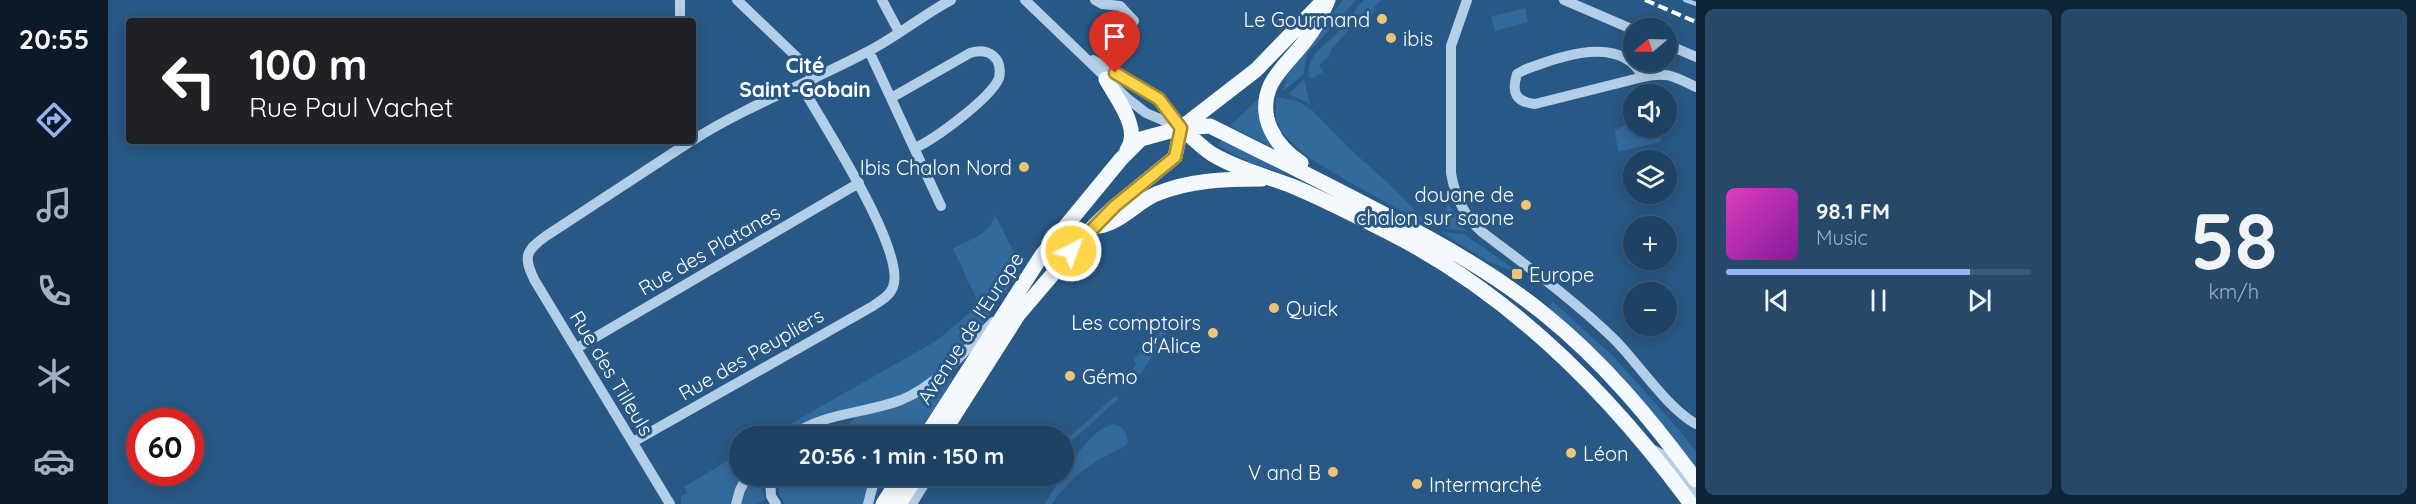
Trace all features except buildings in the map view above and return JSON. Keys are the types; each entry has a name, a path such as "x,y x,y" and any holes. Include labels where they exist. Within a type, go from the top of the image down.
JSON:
{"main road":[{"path":"1181,128 1256,70 1326,0"},
{"path":"1326,0 1308,37 1272,83 1267,94 1266,115 1275,140 1288,155 1334,189"},
{"path":"1106,80 1132,133 1132,144 1121,159"},
{"path":"1181,128 1210,126 1478,266 1544,313 1612,376 1657,428 1696,480"},
{"path":"1181,128 1211,153 1359,217 1451,268 1527,325 1553,348 1598,393 1646,447 1691,504"},
{"name":"Avenue de l'Europe","path":"932,426 1042,255 1121,159 1142,139 1181,128 1175,157 1093,227 1018,315 949,426"},
{"path":"1093,227 1110,224 1136,205 1177,186 1209,180 1271,179"},
{"path":"883,504 895,486"},
{"path":"900,504 911,486"}],"street":[{"path":"680,0 680,18"},
{"path":"737,0 805,65 814,79"},
{"path":"882,0 899,32"},
{"path":"696,138 869,51 926,13 951,0"},
{"path":"1025,0 1083,54 1106,80 1146,113 1181,128"},
{"path":"1095,0 1102,4 1120,6 1134,21"},
{"path":"1467,0 1454,34 1450,58 1451,173 1454,190 1460,204 1473,225 1589,315 1616,341 1681,413 1696,424"},
{"path":"1564,0 1623,25"},
{"path":"1677,49 1696,57"},
{"path":"1643,77 1639,68 1626,59 1602,50 1586,52 1524,70 1517,74 1515,90 1518,99 1523,103 1535,104 1643,77 1659,73 1696,87"},
{"path":"869,51 941,206"},
{"path":"891,98 970,53 989,51 996,60 999,78 989,93 930,141 915,148"},
{"path":"1083,54 1159,99 1181,128"},
{"path":"801,85 859,183"},
{"name":"Rue des Tilleuls","path":"669,504 536,281 527,260 532,246 686,144"},
{"name":"Rue des Peupliers","path":"633,442 886,296 894,280 893,268 880,228 859,183"},
{"name":"Rue des Platanes","path":"577,348 859,183"},
{"path":"806,426 903,399 924,387 943,374 1006,309"},
{"path":"1646,447 1665,456 1696,496"},
{"path":"736,504 742,486"},
{"path":"770,486 771,496 776,504"},
{"path":"868,504 873,486"},
{"path":"912,504 923,486"}],"shaded area":[{"path":"1343,0 1356,0 1307,54 1303,75 1282,92 1286,80 1284,73"},
{"path":"1364,0 1381,0 1374,7 1376,10 1363,23 1352,26 1330,51 1330,55 1319,65 1323,72 1314,78 1309,78 1311,62 1318,50 1341,29"},
{"path":"1525,8 1528,22 1495,31 1491,17"},
{"path":"1304,79 1310,104 1289,94"},
{"path":"1261,96 1265,131 1275,149 1230,126"},
{"path":"1276,97 1297,101 1312,110 1433,229 1305,155 1281,131 1276,119"},
{"path":"1623,126 1623,138 1661,138 1660,142 1618,152 1615,130"},
{"path":"1221,140 1289,176 1249,162 1218,146"},
{"path":"1448,203 1466,231 1446,229 1440,226"},
{"path":"995,215 1020,264 1017,275 978,330 947,364 911,390 891,399 828,413 798,426 787,426 936,341 979,305 953,248 984,232"},
{"path":"1441,232 1464,234 1514,269 1512,271 1489,262"},
{"path":"1553,302 1612,355 1680,431 1696,452 1696,470 1547,310"},
{"path":"1161,329 1166,333 1143,371 1128,387 1124,385 1136,364 1134,358 1156,342"},
{"path":"950,374 953,378 924,426 848,426 855,418 927,391"},
{"path":"1116,395 1118,399 1074,439 1074,433"},
{"path":"1114,424 1120,427 1125,432 1128,441 1125,446 1084,470 1074,479 1074,459 1094,435"},
{"path":"729,460 729,486 736,486 730,504 681,504 681,496 687,493 684,487"},
{"path":"747,486 762,486 765,500 756,504 742,504"},
{"path":"779,486 867,486 864,504 785,504 779,495"},
{"path":"1056,486 1067,486 1052,504 1045,504"}],"waterway":[{"path":"1685,0 1696,4"}],"railway":[{"path":"1645,0 1696,22"}],"place":[{"name":"Le Gourmand","path":"1382,19"},
{"name":"ibis","path":"1391,38"},
{"name":"Ibis Chalon Nord","path":"1024,167"},
{"name":"douane de chalon sur saone","path":"1526,205"},
{"name":"Europe","path":"1517,274"},
{"name":"Quick","path":"1274,308"},
{"name":"Les comptoirs d'Alice","path":"1213,333"},
{"name":"Gémo","path":"1070,376"},
{"name":"Léon","path":"1571,453"},
{"name":"V and B","path":"1333,472"},
{"name":"Intermarché","path":"1417,484"}],"district":[{"name":"Cité Saint-Gobain","path":"805,77"}],"route":[{"path":"1071,251 1115,206 1175,157 1181,128 1159,99 1115,73"}]}
